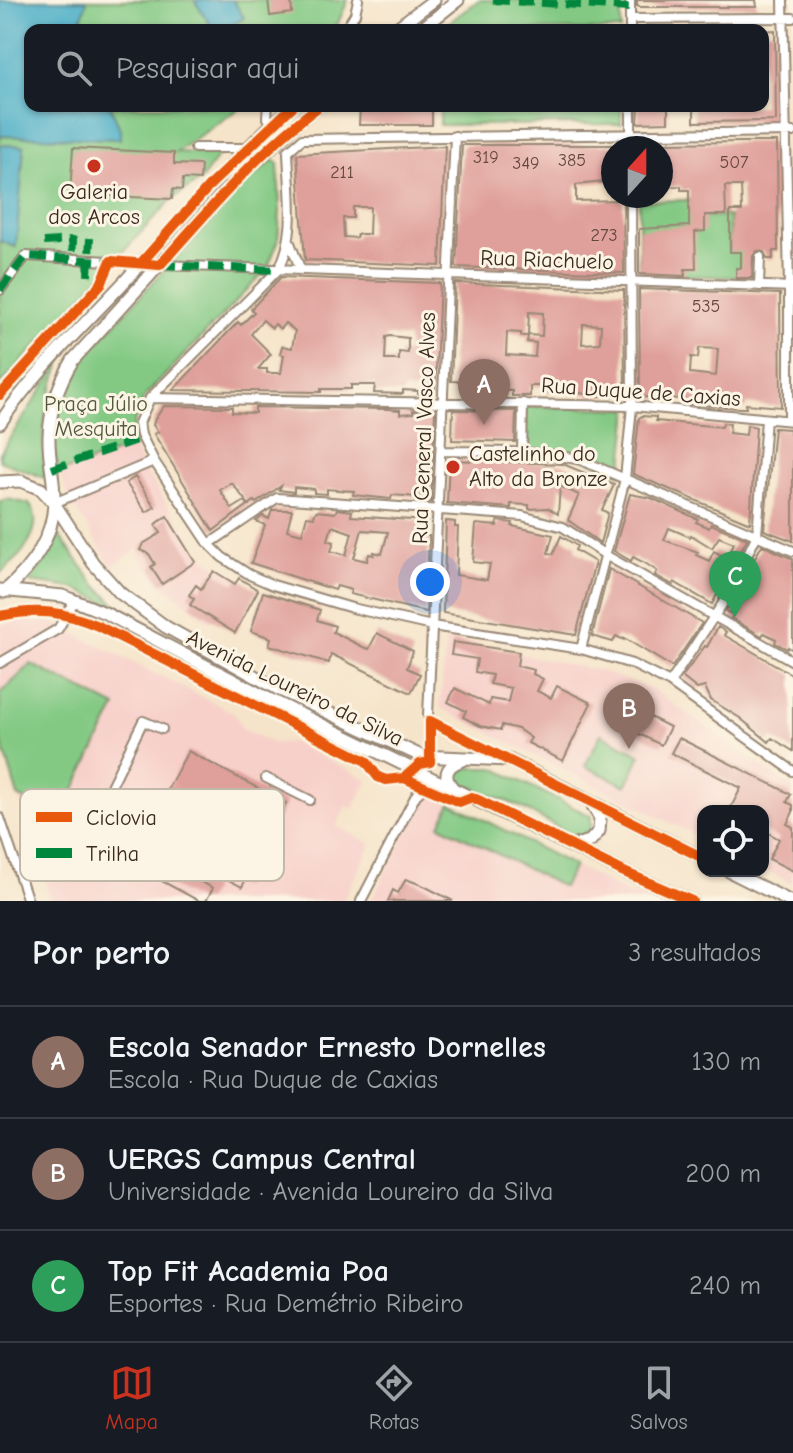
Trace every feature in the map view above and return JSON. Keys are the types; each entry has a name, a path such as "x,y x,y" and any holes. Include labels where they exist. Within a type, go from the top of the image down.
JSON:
{"main road":[{"path":"402,24 434,0"},
{"path":"428,24 458,0"},
{"path":"0,423 28,386 246,148 286,112"},
{"path":"2,592 38,553 52,520 54,503 49,437 60,385 73,360 242,174 311,112"},
{"path":"0,482 21,481 34,485 54,503"},
{"name":"Avenida Loureiro da Silva","path":"54,503 93,563 120,593 166,627 278,689 421,756 509,760 697,855"},
{"name":"Avenida Loureiro da Silva","path":"2,592 75,600 105,613 196,662 434,779 692,901"},
{"path":"452,787 446,776 449,767 468,759"},
{"path":"571,846 590,841 599,831 600,818 590,802"},
{"path":"741,877 789,901"}],"street":[{"path":"349,24 358,0"},
{"path":"630,0 630,24"},
{"path":"783,0 789,132 791,421"},
{"path":"630,19 793,18"},
{"path":"267,112 272,125"},
{"path":"631,112 631,133"},
{"path":"300,268 290,241 288,151 302,139 789,132"},
{"name":"Rua General Vasco Alves","path":"430,721 455,136"},
{"path":"195,148 246,148"},
{"path":"581,649 625,479 632,406 631,208"},
{"path":"290,241 278,270 150,398 139,423 141,435 154,461 209,544 236,567 273,585 352,608 432,626 581,649 632,664 670,683 793,771"},
{"path":"0,290 26,256 141,263"},
{"path":"759,286 760,257"},
{"path":"160,265 278,270"},
{"name":"Rua Riachuelo","path":"278,270 300,268 791,287"},
{"name":"Rua Duque de Caxias","path":"150,398 632,406 791,421"},
{"path":"522,453 523,403"},
{"path":"670,683 714,617 757,535 766,419"},
{"path":"442,451 561,455 581,460 793,551"},
{"path":"54,503 154,461"},
{"path":"209,544 277,498 522,516 563,527 607,556 793,661"},
{"path":"0,663 58,629 75,600"},
{"path":"110,789 143,721 162,729"},
{"name":"Avenida Loureiro da Silva","path":"430,721 509,760"},
{"path":"266,778 310,800"},
{"path":"361,901 416,795 434,779"},
{"path":"0,818 20,877"},
{"path":"21,881 28,901"}],"shaded area":[{"path":"452,360 511,363 510,397 451,395"},
{"path":"133,447 193,544 206,560 239,578 210,622 161,584 138,554 142,546 111,567 71,502 59,473"},
{"path":"29,619 56,624 234,713 243,729 272,743 292,742 368,780 353,809 346,806 336,826 371,844 343,901 51,901 45,881 284,881 284,789 20,789 20,801 0,736 0,625"},
{"path":"446,639 601,671 654,690 793,789 793,884 769,872 769,805 697,805 697,836 440,708"},
{"path":"431,794 649,901 371,901 422,799"}],"green space":[{"path":"87,0 194,0 210,24 80,24"},
{"path":"233,0 348,0 338,24 234,24 244,18"},
{"path":"479,0 621,0 621,24 447,24"},
{"path":"113,112 234,112 176,152 220,153 201,180 172,199 0,385 0,241 15,247 24,146 0,145 0,136 119,139 120,129"},
{"path":"440,112 621,112 621,124 440,125"},
{"name":"Praça Júlio Mesquita","path":"273,160 278,163 280,211 278,242 267,269 147,394 135,418 137,445 59,473 54,445 57,418 76,366 240,188"},
{"path":"673,200 689,200 697,217 729,216 730,251 757,251 757,278 639,274 639,208 673,208"},
{"path":"64,356 46,416 43,443 45,478 0,461 0,453"},
{"path":"525,406 629,409 622,474 572,454 525,450"},
{"path":"8,499 29,504 35,522 23,551 0,573 0,501"},
{"path":"58,534 94,583 120,608 73,588 29,582 47,558"},
{"path":"31,664 116,707 75,789 20,789 18,796 0,736 0,694"},
{"path":"601,734 641,755 626,786 585,766"},
{"path":"457,768 494,768 591,816 591,829 580,836 572,835 521,807 454,780 453,771"},
{"path":"451,803 574,866 563,887 440,825"}],"water":[{"path":"0,0 87,0 80,24 24,24 24,112 113,112 120,129 120,139 0,136"},
{"path":"194,0 233,0 244,18 234,24 210,24"},
{"path":"0,145 24,146 16,247 0,241"}],"building":[{"path":"268,0 291,0 292,13 270,16"},
{"path":"637,0 756,0 757,7 640,7"},
{"path":"769,30 775,30 776,121 694,122 694,112 769,112"},
{"path":"360,112 432,112 432,125 359,125"},
{"path":"639,112 668,112 668,122 638,123"},
{"path":"777,142 778,251 773,251 773,259 767,259 764,252 757,251 753,256 752,278 736,278 736,268 741,268 741,252 730,252 730,211 742,211 741,186 725,186 726,215 705,215 705,231 695,232 696,269 685,269 685,276 639,274 639,229 689,226 689,190 673,186 673,143"},
{"path":"462,145 601,145 601,182 576,185 576,201 601,200 601,208 623,208 624,273 456,267"},
{"path":"445,146 440,266 305,260 297,154","holes":["353,207 370,207 369,234 357,234 356,238 344,237 343,218 353,218"]},
{"path":"73,148 174,153 174,164 201,165 200,180 183,179 182,190 173,189 172,199 70,194"},
{"path":"281,277 440,283 435,392 418,394 418,391 403,390 403,394 374,393 375,385 351,385 351,389 321,389 321,392 173,390 238,322 241,325 254,312 251,309","holes":["263,320 272,328 275,324 280,329 285,323 295,331 292,348 282,346 281,373 258,369 271,354 251,334","386,337 408,338 408,353 399,352 399,360 385,360"]},
{"path":"455,283 624,290 625,395 590,396 546,391 546,386 530,386 530,396 512,396 512,391 493,390 493,382 451,381","holes":["529,312 543,313 542,336 528,335","583,324 601,325 600,343 582,344","507,332 521,333 521,336 528,336 527,342 536,343 535,357 506,355"]},
{"path":"639,289 780,294 781,407 746,404 746,408 739,408 688,404 683,399 640,397","holes":["699,348 718,349 716,376 690,373 691,357 698,358"]},
{"path":"164,406 232,407 232,412 255,413 255,407 388,409 400,410 400,414 413,413 413,410 435,411 431,502 418,501 418,497 392,495 391,499 327,489 327,494 294,487 294,492 279,490 281,486 249,505 232,483 220,490 232,509 245,501 248,505 213,531 154,434 158,432 153,425 155,419"},
{"path":"453,410 516,411 515,442 452,440"},
{"path":"656,417 656,421 722,427 723,423 730,424 729,433 746,435 747,425 756,427 750,523 633,474 639,418"},
{"path":"774,428 790,429 790,434 793,434 793,541 764,530"},
{"path":"449,460 563,464 614,485 602,510 608,513 600,543 568,520 579,495 560,486 558,514 548,508 529,509 529,505 511,504 511,508 447,503"},
{"path":"135,477 155,507 146,512 126,483"},
{"path":"630,494 651,498 698,519 696,522 709,528 711,524 747,539 712,604 655,575 657,571 645,563 633,557 631,561 614,551","holes":["669,528 712,548 719,537 734,543 727,558 714,551 709,561 696,555 698,552 664,540"]},
{"path":"337,509 352,511 351,516 427,521 426,612 350,594 351,590 337,586 335,590 251,563 265,525 256,521 263,516 269,519 272,510 292,510 287,530 302,534 307,516 314,517 316,511 335,513","holes":["332,526 352,533 346,555 331,551 334,542 328,540","362,530 388,532 382,554 369,554 367,561 354,558"]},
{"path":"167,516 195,562 162,584 151,567 155,564 149,554 140,550 143,544 161,533 155,525"},
{"path":"446,521 455,522 455,527 458,527 456,575 487,580 490,564 473,562 476,524 497,526 498,521 513,523 512,526 553,535 548,553 553,554 561,536 577,546 575,550 595,562 576,635 443,613"},
{"path":"762,545 793,559 793,650 731,618 733,615 726,611"},
{"path":"609,569 702,623 672,667 624,638 616,636 613,642 592,636"},
{"path":"214,571 235,584 239,578 258,590 235,633 190,605 194,599 189,595 196,585 201,589"},
{"path":"263,592 320,610 317,620 335,626 333,632 363,647 369,649 377,633 413,651 407,668 420,674 411,693 331,654 329,663 269,645 271,638 251,631"},
{"path":"718,627 726,632 724,635 793,675 793,751 772,738 769,742 740,718 711,700 705,687 697,689 682,677 707,647"},
{"path":"453,642 519,652 517,666 534,670 533,674 543,679 537,691 551,698 557,686 591,703 563,761 528,743 531,738 518,729 502,725 501,730 480,726 463,717 466,711 448,702 455,688 489,705 490,699 508,702 511,688 490,684 492,675 475,672 477,659 451,655"},
{"path":"620,702 670,727 661,745 611,720"},
{"path":"679,738 791,794 787,802 793,805 793,812 787,824 793,827 793,871 769,859 779,839 769,833 769,805 732,805 741,788 671,753"},
{"path":"188,751 260,789 168,789"},
{"path":"406,879 453,901 388,901 393,890 398,893"},
{"path":"162,881 199,881 213,888 206,901 199,901"},
{"path":"231,881 245,881 242,887"}],"marked path":[{"path":"493,0 630,8"},
{"path":"88,276 90,238"},
{"path":"44,242 73,240 72,259"},
{"path":"0,290 26,256 115,262"},
{"path":"160,265 278,270"},
{"path":"52,469 142,438"}],"cycle path":[{"path":"141,263 212,183 287,112"},
{"path":"0,395 101,284 111,261 160,265 256,161 311,112"},
{"path":"0,616 50,612 98,626 366,761 378,777 386,780 404,778 459,802 472,797 624,872 692,901"},
{"path":"404,778 420,764 430,762 430,721 697,855"}],"place":[{"name":"Galeria dos Arcos","path":"94,166"},
{"name":"Escola Senador Ernesto Dornelles","path":"484,425"},
{"name":"Castelinho do Alto da Bronze","path":"453,467"},
{"name":"Top Fit Academia Poa","path":"735,617"},
{"name":"UERGS Campus Central","path":"629,749"}]}
